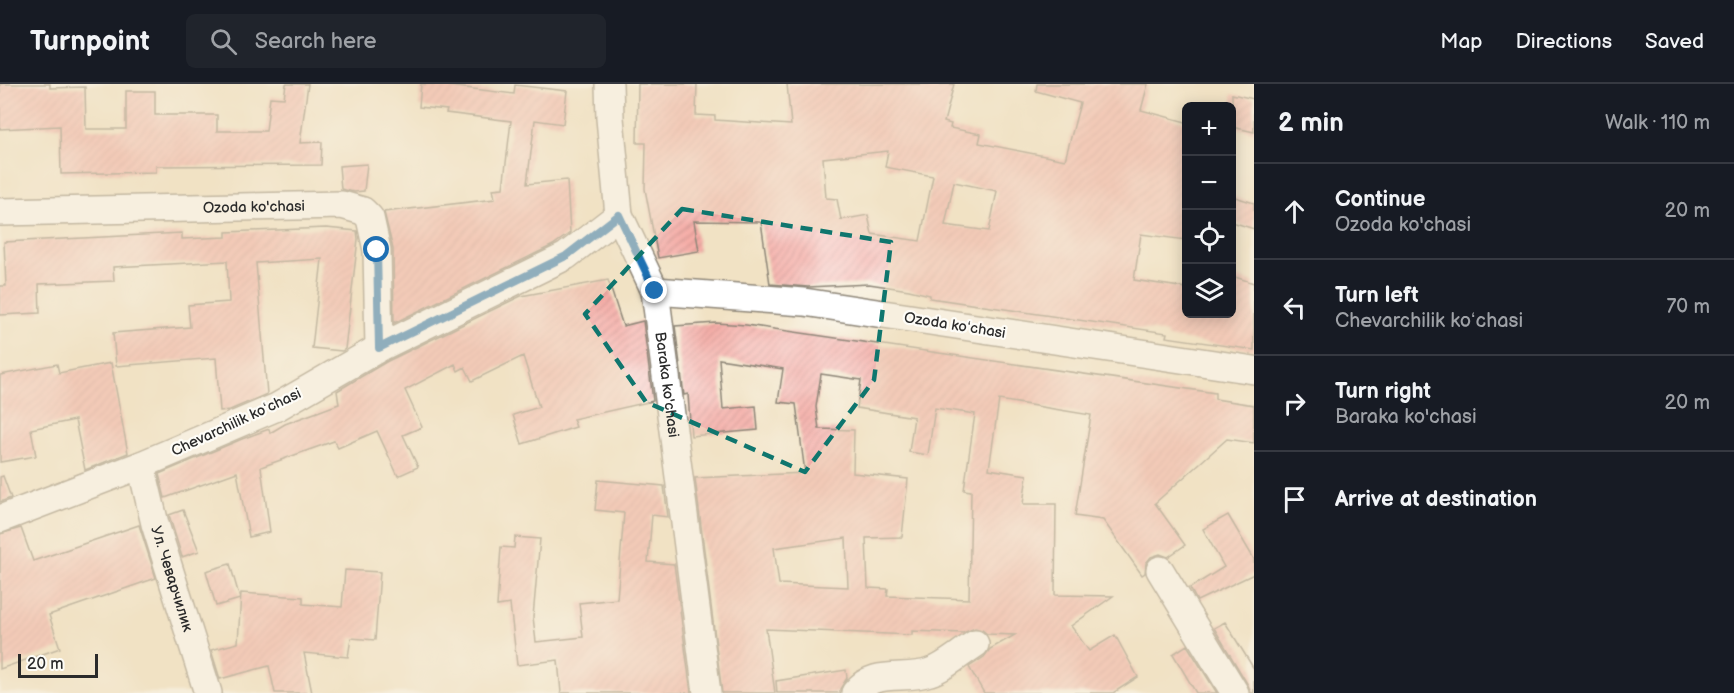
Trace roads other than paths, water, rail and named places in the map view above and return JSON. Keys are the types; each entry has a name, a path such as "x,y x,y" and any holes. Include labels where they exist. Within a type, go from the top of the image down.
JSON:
{"street":[{"name":"Baraka ko'chasi","path":"609,84 619,215 655,291 707,693"},
{"name":"Ozoda ko'chasi","path":"0,212 342,205 363,211 370,218 377,250 379,348"},
{"name":"Chevarchilik koʻchasi","path":"0,519 141,465 277,407 379,348 566,256 619,215"},
{"name":"Ozoda koʻchasi","path":"655,291 804,302 1254,370"},
{"name":"Ул. Чеварчилик","path":"141,465 155,524 208,693"},
{"path":"1160,570 1235,693"},
{"path":"855,693 861,685 872,679 931,672 975,644"}]}
